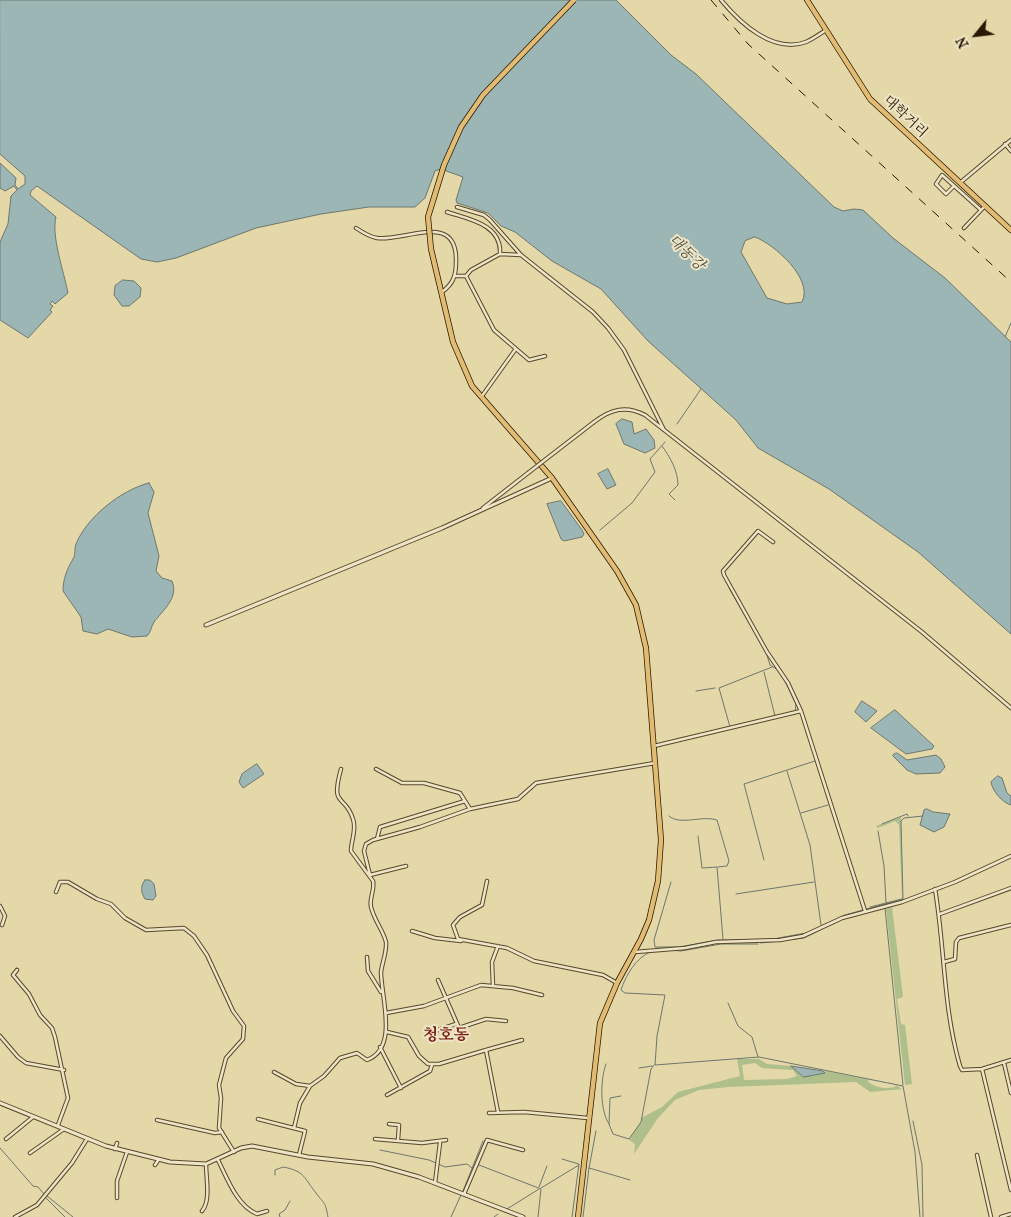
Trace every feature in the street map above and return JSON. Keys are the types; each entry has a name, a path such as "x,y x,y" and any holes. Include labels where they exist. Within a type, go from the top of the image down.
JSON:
{"main road":[{"path":"574,0 482,95 460,127 444,165 428,217 431,249 452,342 459,361 481,397 552,478 617,571 636,605 646,648 661,840 660,864 655,898 641,939 617,983 600,1023 578,1217"},
{"name":"대학거리","path":"807,0 870,99 1011,230"}],"street":[{"path":"721,0 748,27 776,42 806,42 826,30"},
{"path":"960,183 1011,140"},
{"path":"1005,144 1011,151"},
{"path":"954,186 946,194 936,184 942,176 954,186 981,210"},
{"path":"964,228 985,206"},
{"path":"457,207 484,215 521,255 593,312 608,328 624,350 665,432"},
{"path":"447,212 488,227 498,241 500,254"},
{"path":"356,228 377,238 438,232 454,244 456,259 455,276 448,287 442,292"},
{"path":"466,276 471,270 500,254 521,255"},
{"path":"455,276 466,276"},
{"path":"466,276 494,330 529,360 545,356"},
{"path":"481,397 516,350"},
{"path":"482,509 594,422 616,410 631,409 644,415 922,632 1011,708"},
{"path":"206,625 384,552 552,478"},
{"path":"774,542 758,531 723,571 767,652 788,683 801,712 865,911"},
{"path":"653,746 801,712"},
{"path":"294,1128 300,1103 310,1086 344,1056 357,1052 367,1060 374,1056 387,1032 386,1013 381,993 382,964 386,942 371,907 374,885 364,850 368,842 420,827 470,809 518,799 536,783 655,763"},
{"path":"340,769 336,792 338,799 348,810 354,821 355,830 351,851 370,875"},
{"path":"376,769 402,784 424,783 460,793 470,809"},
{"path":"377,839 380,827 465,801"},
{"path":"634,952 685,948 716,942 760,942 796,938 842,918 902,902 962,879 1011,856"},
{"path":"370,875 406,866"},
{"path":"463,941 458,939 453,925 460,917 482,905 487,881"},
{"path":"56,892 60,882 68,882 97,899 111,904 125,918 141,928 154,930 184,928 202,946 234,1010 241,1020 244,1032 243,1039 226,1058 219,1085 221,1098 218,1122 234,1152"},
{"path":"935,888 947,1006 960,1066 966,1071 982,1069 1011,1060"},
{"path":"939,914 1011,888"},
{"path":"0,906 5,916 2,925"},
{"path":"944,962 955,959 956,942 959,938 1011,925"},
{"path":"412,931 435,938 487,942 515,950 534,961 603,974 617,983"},
{"path":"493,986 492,962 498,946"},
{"path":"367,957 368,971 381,993"},
{"path":"17,970 13,975 14,979 29,994 38,1011 52,1028 64,1070 68,1098 58,1125"},
{"path":"438,980 456,1024 461,1028 486,1019 506,1021"},
{"path":"386,1013 424,1006 474,986 493,986 542,994"},
{"path":"429,1033 456,1024"},
{"path":"387,1032 408,1037 423,1061 432,1065 522,1040"},
{"path":"0,1036 18,1057 26,1063 64,1070"},
{"path":"380,1047 401,1088"},
{"path":"486,1050 498,1112"},
{"path":"1004,1063 1011,1093"},
{"path":"387,1095 430,1071 432,1065"},
{"path":"982,1069 1011,1190"},
{"path":"274,1072 296,1084 310,1086"},
{"path":"0,1107 2,1103 65,1128 87,1140 115,1149 159,1159 206,1164 252,1146 299,1155 373,1164 435,1183 523,1217"},
{"path":"489,1113 524,1112 590,1118"},
{"path":"6,1139 34,1116"},
{"path":"258,1119 305,1131 299,1155"},
{"path":"157,1120 215,1133 222,1132"},
{"path":"390,1124 399,1126 398,1140"},
{"path":"30,1153 65,1128"},
{"path":"376,1138 440,1143 446,1140"},
{"path":"15,1217 37,1205 72,1163 87,1140"},
{"path":"464,1194 488,1140 523,1150"},
{"path":"115,1149 117,1143"},
{"path":"435,1183 440,1143"},
{"path":"117,1198 118,1178 127,1152"},
{"path":"977,1155 991,1217"},
{"path":"155,1165 159,1159"},
{"path":"218,1160 234,1191 248,1208 261,1217"},
{"path":"979,1161 983,1160"},
{"path":"202,1211 206,1207 207,1200 206,1164"},
{"path":"257,1214 267,1211"},
{"path":"1001,1217 1011,1214"}],"green space":[{"path":"901,817 903,899 886,904 902,899 899,825 895,821 878,828 876,826"},
{"path":"892,907 903,997 897,999 901,1024 905,1025 912,1084 905,1085 886,909"},
{"path":"737,1059 759,1059 767,1064 791,1066 802,1076 813,1076 826,1071 870,1080 867,1081 880,1087 895,1087 896,1085 902,1089 870,1092 856,1082 728,1087 699,1090 675,1100 658,1118 634,1154 635,1144 629,1140 641,1122 641,1118 662,1107 678,1092 740,1076","holes":["755,1063 762,1068 793,1070 797,1076 787,1079 744,1080 742,1065"]}],"water":[{"name":"대동강","path":"0,0 616,0 671,55 696,74 834,207 843,211 863,210 893,238 945,278 1011,342 1011,634 918,552 829,489 758,448 736,420 648,341 601,289 552,261 515,232 501,226 488,213 457,203 456,200 463,177 441,169 435,171 425,198 415,207 369,207 321,214 256,228 176,258 157,262 141,259 37,186 31,191 30,195 56,217 55,234 68,293 55,304 52,301 50,304 53,306 50,310 52,312 28,338 0,320 0,242 8,224 11,196 17,190 14,186 5,191 0,188 0,163 16,178 15,185 18,189 25,184 25,176 0,154","holes":["755,237 763,241 790,263 797,273 804,293 802,302 787,304 767,298 741,252 745,241"]},
{"path":"123,280 134,281 141,288 140,297 129,306 122,306 114,295 115,286"},
{"path":"622,419 632,422 634,434 646,429 654,440 655,448 645,453 624,444 616,424"},
{"path":"608,469 616,485 607,489 598,474"},
{"path":"149,483 154,492 148,513 159,556 156,571 162,578 172,581 174,587 172,598 154,622 147,636 132,637 108,629 97,634 83,631 81,617 63,591 67,570 74,557 76,544 88,524 106,506 127,492"},
{"path":"561,501 582,530 584,534 582,537 564,541 561,539 547,504"},
{"path":"862,701 877,711 866,722 855,712"},
{"path":"895,710 934,746 932,749 906,754 871,728"},
{"path":"897,753 907,760 936,755 941,759 945,767 940,773 916,774 907,770 893,756"},
{"path":"257,764 264,774 243,788 239,782 242,774"},
{"path":"998,776 1002,778 1007,793 1011,796 1011,805 1001,799 993,789 991,782"},
{"path":"927,809 933,812 950,814 944,827 934,832 920,825 924,810"},
{"path":"145,880 150,880 154,884 156,896 153,900 145,899 143,894 142,887"},
{"path":"791,1066 823,1071 825,1073 804,1077"}],"waterway":[{"path":"1005,337 1011,323"},
{"path":"677,424 701,389"},
{"path":"600,530 632,503 655,472 650,459 665,442"},
{"path":"662,446 671,459 677,475 678,485 669,494 675,500"},
{"path":"729,588 758,638"},
{"path":"766,652 770,665 778,670"},
{"path":"730,727 719,688 772,667"},
{"path":"764,672 775,716"},
{"path":"785,681 796,704 795,712"},
{"path":"696,691 715,688"},
{"path":"764,860 744,784 815,761"},
{"path":"787,771 810,845 821,925"},
{"path":"801,813 828,805"},
{"path":"882,824 907,814 908,816"},
{"path":"669,816 679,820 717,820 729,861 727,866 718,867"},
{"path":"814,930 845,915 903,899 901,821 904,818 923,816"},
{"path":"878,831 884,866 886,903"},
{"path":"698,836 702,868 717,867 723,939"},
{"path":"671,882 654,940 655,947 679,947 718,940 741,940"},
{"path":"736,894 814,882"},
{"path":"870,907 902,899"},
{"path":"885,908 903,1085"},
{"path":"761,943 804,938 839,921"},
{"path":"773,939 806,933"},
{"path":"669,950 681,951 721,944 758,944"},
{"path":"650,952 640,958 632,968 621,990 625,993 665,995 657,1036 655,1065 759,1057 903,1086 915,1152 920,1217"},
{"path":"728,1003 738,1026 752,1037 758,1057"},
{"path":"606,1064 602,1095 604,1111 609,1124"},
{"path":"621,1096 610,1098 609,1124 613,1134 629,1139 641,1122 651,1069 654,1065"},
{"path":"639,1068 652,1066"},
{"path":"913,1121 922,1165 923,1217"},
{"path":"583,1217 596,1131"},
{"path":"463,1191 483,1141"},
{"path":"0,1148 33,1186 38,1187 44,1194"},
{"path":"380,1150 429,1160 445,1167 467,1164 472,1168"},
{"path":"562,1159 579,1164 572,1217"},
{"path":"479,1165 541,1189 538,1217"},
{"path":"541,1188 579,1165"},
{"path":"539,1187 547,1166"},
{"path":"275,1175 275,1170 283,1167 300,1173 324,1204 328,1217"},
{"path":"589,1168 630,1180"},
{"path":"507,1209 539,1189"},
{"path":"451,1217 461,1195"},
{"path":"47,1196 73,1217"},
{"path":"45,1197 65,1217"},
{"path":"280,1217 279,1214 285,1210 290,1201"},
{"path":"494,1217 498,1214"}],"railway":[{"path":"711,0 748,44 1011,282"}],"district":[{"name":"청호동","path":"446,1036"}]}
